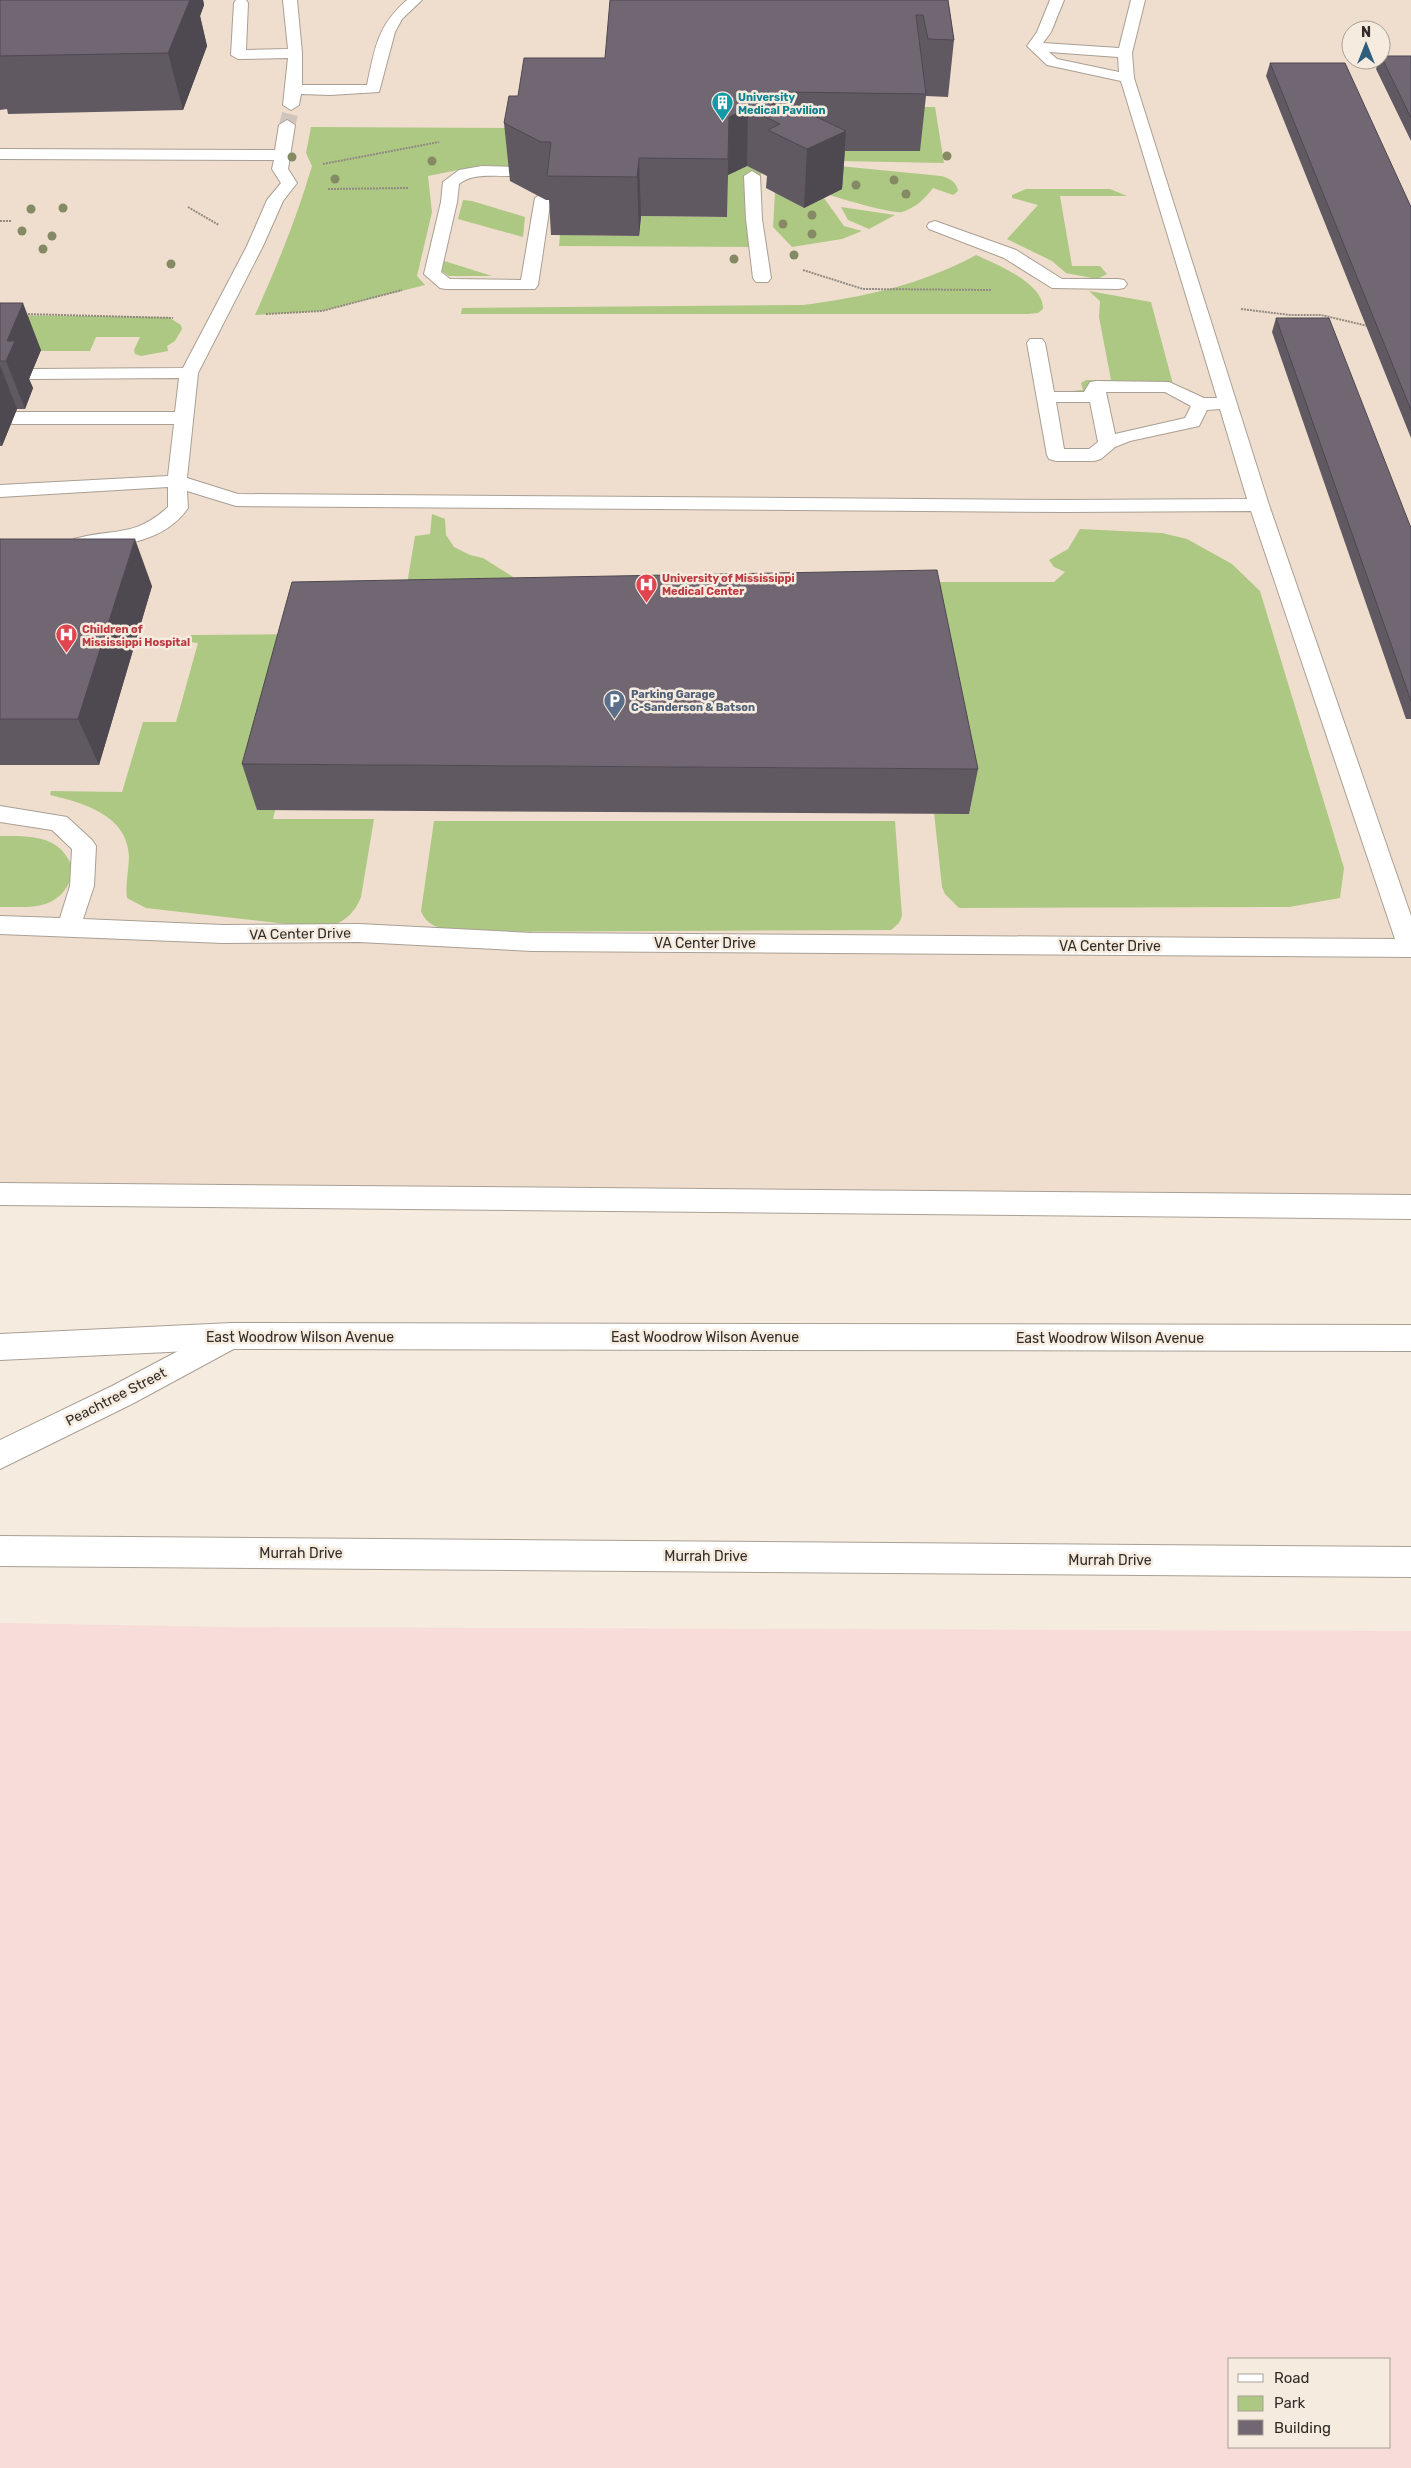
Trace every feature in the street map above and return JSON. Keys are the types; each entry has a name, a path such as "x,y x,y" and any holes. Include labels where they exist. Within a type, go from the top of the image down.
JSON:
{"street":[{"path":"60,545 132,538 163,524 178,508 182,418 189,373 251,254 275,200 289,182 281,162 295,89 295,53 290,0"},
{"path":"295,89 330,91 374,89 381,50 390,28 396,17 415,0"},
{"path":"1034,46 1044,32 1057,0"},
{"path":"1138,0 1125,54 1127,78 1260,505 1410,948"},
{"path":"241,3 238,55 295,53"},
{"path":"1034,46 1125,54"},
{"path":"1034,46 1052,62 1127,78"},
{"path":"0,154 281,162"},
{"path":"516,172 482,170 457,175 449,187 450,202 432,274 446,284 529,284 543,198"},
{"path":"752,176 754,219 762,278"},
{"path":"936,226 1010,254 1058,284 1118,284"},
{"path":"1036,343 1056,455 1094,455 1108,443 1192,422 1201,404"},
{"path":"32,374 189,373"},
{"path":"1096,386 1169,387 1201,404 1230,404"},
{"path":"1046,397 1090,397 1096,386"},
{"path":"1096,386 1108,443"},
{"path":"14,418 182,418"},
{"path":"0,491 178,481 236,500 1055,506 1260,505"},
{"path":"0,814 59,822 84,846 82,886 69,927"},
{"name":"VA Center Drive","path":"0,925 224,934 359,933 532,942 1410,948"},
{"path":"0,1194 1411,1206"},
{"name":"East Woodrow Wilson Avenue","path":"0,1347 231,1336 1411,1338"},
{"name":"Peachtree Street","path":"0,1455 122,1395 231,1336"},
{"name":"Murrah Drive","path":"0,1551 1411,1562"}],"path":[{"path":"281,162 312,166 448,140"},
{"path":"324,189 449,187"},
{"path":"0,221 12,221"},
{"path":"265,314 322,311 425,284 446,284"},
{"path":"20,314 168,316 185,325 184,332 174,344 203,346"}],"shaded area":[{"name":"University of Mississippi Medical Center","path":"0,0 1411,0 1411,1207 0,1198"},
{"path":"0,1623 228,1627 1411,1631 1411,2468 0,2468"}],"green space":[{"path":"914,107 935,107 944,163 787,160"},
{"path":"311,127 527,128 512,167 483,165 428,176 432,212 417,276 425,285 322,311 255,315 286,241 312,166 306,153"},
{"path":"829,165 941,176 952,181 958,191 953,195 933,188 915,206 902,212 888,211 830,195"},
{"path":"747,166 761,173 762,247 559,246 560,235 639,236 641,216 727,217 728,175"},
{"path":"1026,189 1110,189 1127,196 1060,196 1072,266 1100,266 1107,274 1097,279 1066,273 1052,261 1007,239 1038,205 1012,198 1012,195"},
{"path":"775,192 804,208 824,198 844,226 862,231 842,239 792,247 773,227"},
{"path":"463,200 525,217 523,237 458,219"},
{"path":"841,207 895,215 869,229 848,220"},
{"path":"976,255 1006,269 1028,283 1036,291 1043,309 1038,313 1028,314 461,314 462,308 803,305 870,294 913,282"},
{"path":"438,259 492,276 449,276 437,268"},
{"path":"1089,291 1151,302 1174,388 1160,392 1072,390 1083,390 1081,383 1086,380 1111,380 1099,317 1100,301"},
{"path":"0,315 168,317 181,325 182,329 175,341 167,346 168,351 141,356 135,354 134,350 140,337 96,337 90,351 0,351"},
{"path":"432,514 445,519 446,535 454,547 470,555 483,558 521,582 1054,582 1065,572 1054,567 1049,560 1068,549 1080,529 1162,533 1187,539 1232,564 1260,591 1344,868 1340,898 1289,907 959,908 945,894 942,887 933,803 402,615 415,536 430,534"},
{"path":"315,634 273,819 374,819 361,897 355,909 342,921 323,928 146,908 127,898 129,856 121,830 101,813 76,802 50,795 51,791 122,792 143,722 176,722 198,643 189,642 191,635"},
{"path":"434,821 895,821 902,916 899,923 891,930 452,932 430,923 421,911"},
{"path":"0,836 24,836 45,840 54,844 62,851 69,860 74,872 61,894 45,904 24,907 0,907"}],"building":[{"path":"0,0 190,0 168,53 0,56"},
{"name":"University Medical Pavilion","path":"610,0 948,0 954,40 928,39 923,15 916,15 926,94 786,92 764,101 797,115 804,111 846,131 807,149 768,130 780,124 748,108 729,117 728,159 639,158 637,177 547,176 551,142 541,142 504,123 509,96 518,96 524,58 605,58"},
{"path":"1391,56 1411,56 1411,118 1388,70 1391,70"},
{"path":"1270,63 1341,63 1341,70 1348,70 1411,207 1411,410"},
{"path":"0,303 23,303 7,341 15,341 6,361 0,361"},
{"path":"1276,318 1329,318 1411,528 1411,701"},
{"path":"0,539 135,539 78,719 0,719"},
{"name":"Parking Garage C-Sanderson & Batson","path":"937,570 978,769 242,764 292,582"}],"tunnel":[{"path":"287,125 290,114"}],"place":[{"name":"University Medical Pavilion","path":"722,122"},
{"name":"University of Mississippi Medical Center","path":"646,603"},
{"name":"Children of Mississippi Hospital","path":"66,654"},
{"name":"Parking Garage C-Sanderson & Batson","path":"615,719"}]}
